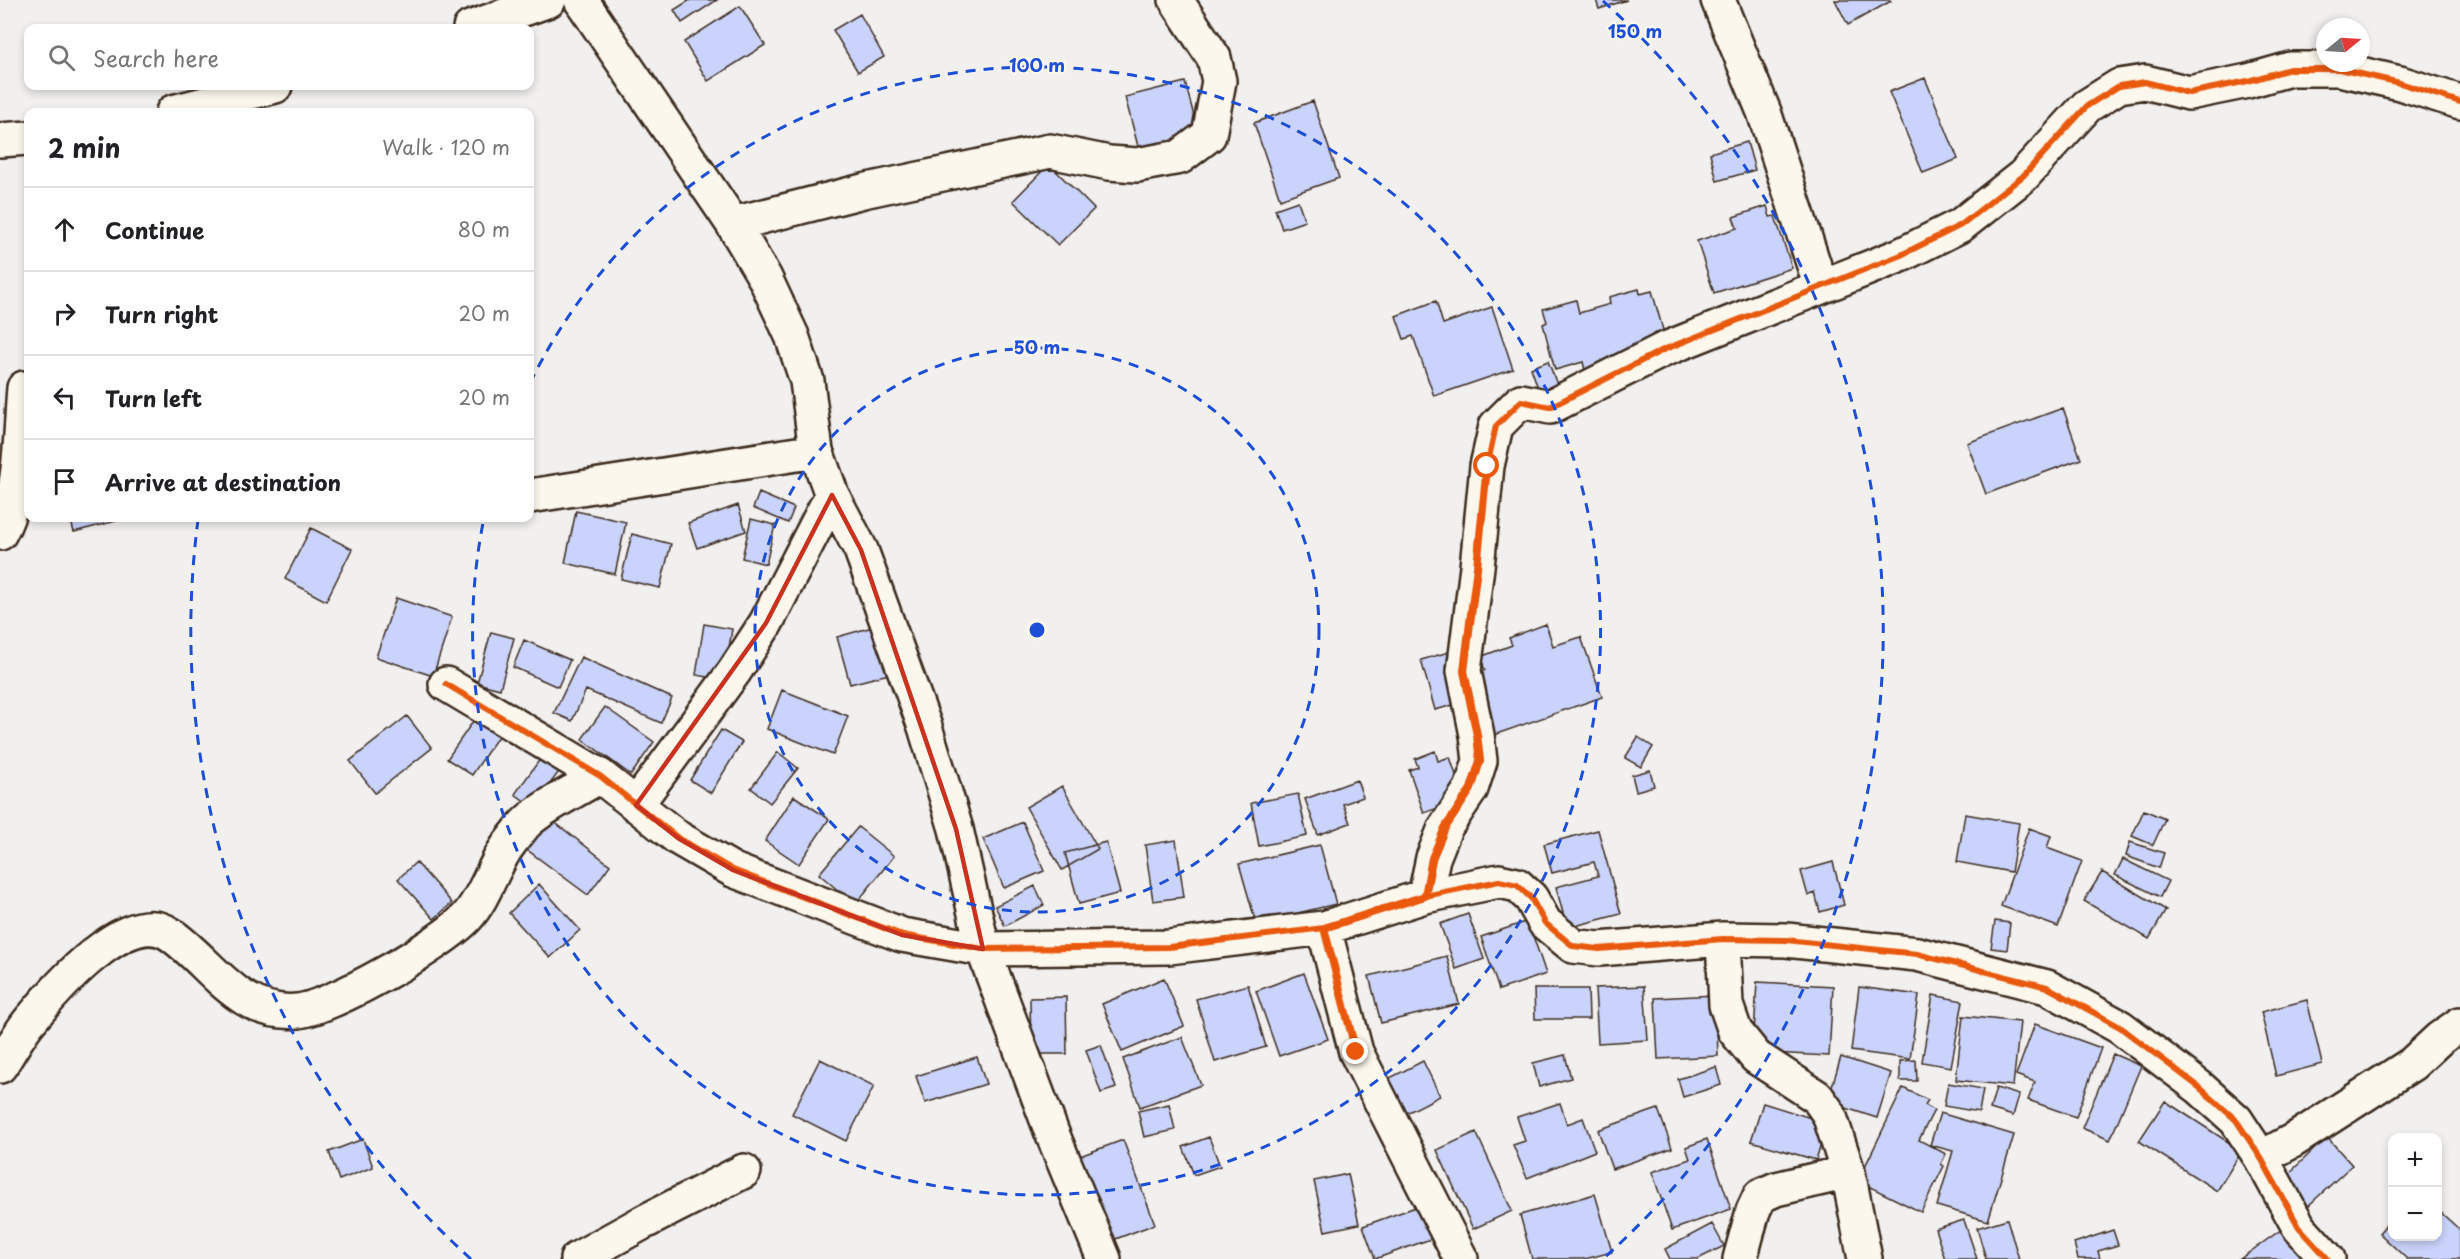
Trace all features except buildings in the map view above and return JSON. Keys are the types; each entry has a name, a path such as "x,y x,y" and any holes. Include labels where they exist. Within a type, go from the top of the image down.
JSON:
{"street":[{"path":"481,24 549,0"},
{"path":"580,0 733,224 765,278 792,336 807,381 816,451 832,495 861,550 925,727 956,829 983,949 1052,1133 1104,1259"},
{"path":"733,224 863,190 1050,151 1109,163 1137,165 1180,157 1209,135 1219,81 1214,58 1176,0"},
{"path":"1718,0 1764,112 1821,287"},
{"path":"1425,896 1432,858 1445,828 1471,789 1480,761 1464,671 1487,466 1496,426 1521,401 1550,407 1663,350 1901,255 1960,225 2023,176 2087,106 2119,86 2145,82 2189,93 2248,81 2290,69 2339,69 2400,83 2460,102"},
{"path":"206,108 247,103 268,90"},
{"path":"0,140 24,138"},
{"path":"0,533 9,517 16,476 18,388"},
{"path":"534,495 816,451"},
{"path":"636,805 734,672 766,623 832,495"},
{"path":"446,684 600,776 678,838 733,870 902,935 983,949 1169,947 1324,928 1425,896 1499,881 1517,885 1532,898 1545,924 1572,946 1599,949 1723,939 1786,940 1917,954 2047,987 2120,1027 2199,1087 2236,1120 2261,1158 2299,1227 2328,1259"},
{"path":"0,1066 31,1018 84,962 121,935 147,927 169,933 246,1000 272,1010 298,1011 333,1000 446,935 467,917 484,891 505,850 526,823 600,776"},
{"path":"1324,928 1356,1052 1461,1259"},
{"path":"1723,939 1726,1005 1735,1031 1756,1057 1817,1097 1829,1114 1848,1172 1865,1259"},
{"path":"2261,1158 2294,1140 2412,1064 2439,1039 2460,1024"},
{"path":"578,1259 744,1171"},
{"path":"1740,1259 1752,1211 1760,1196 1776,1189 1848,1172"}],"highlighted area":[{"path":"832,495 861,550 956,829 983,949 902,935 733,870 678,838 636,805 766,623"}],"cycle path":[{"path":"1425,896 1433,858 1445,828 1471,789 1480,761 1464,671 1487,466 1496,426 1521,401 1550,407 1663,350 1901,255 1961,225 2023,176 2087,106 2119,86 2145,82 2189,93 2248,81 2290,69 2339,69 2400,83 2460,102"},
{"path":"446,684 600,776 678,838 733,870 902,935 983,949 1169,947 1324,928 1425,896 1499,881 1517,885 1531,898 1545,923 1573,946 1599,949 1723,939 1786,940 1917,954 2047,987 2120,1027 2199,1087 2236,1120 2261,1158 2299,1227 2328,1259"}],"route":[{"path":"1356,1052 1324,928 1425,896 1432,858 1445,828 1471,789 1480,761 1464,671 1487,466"}]}
